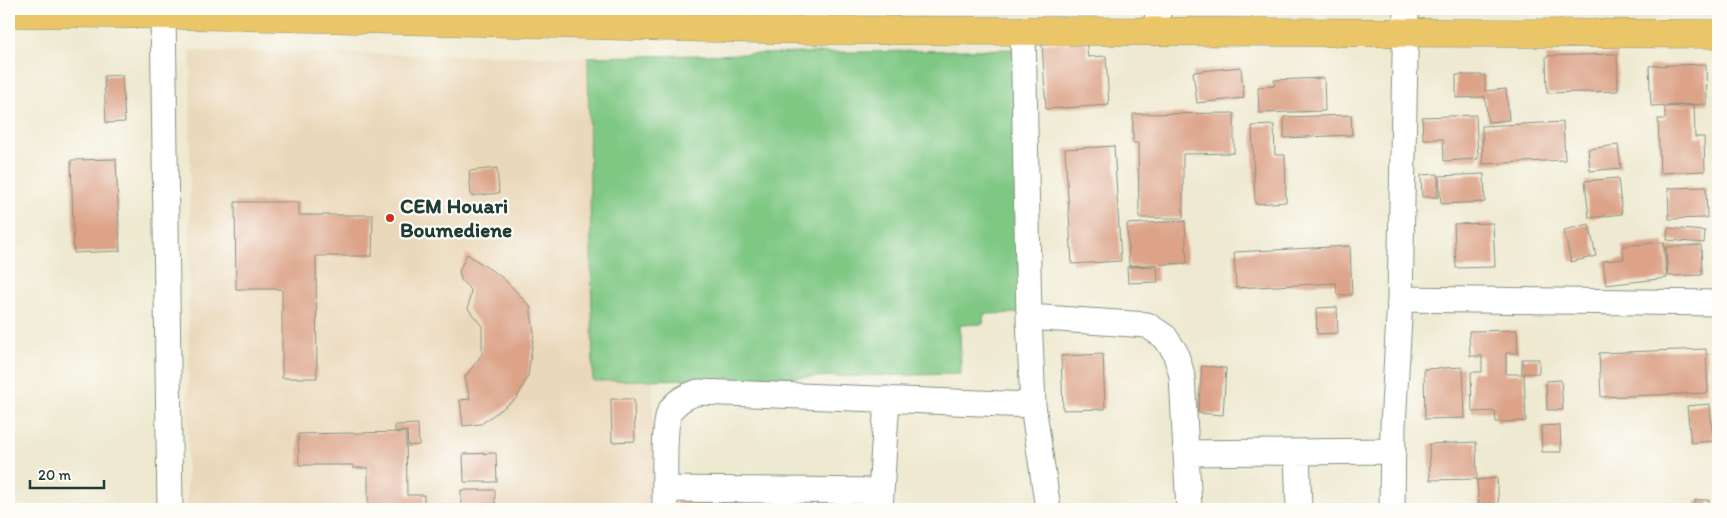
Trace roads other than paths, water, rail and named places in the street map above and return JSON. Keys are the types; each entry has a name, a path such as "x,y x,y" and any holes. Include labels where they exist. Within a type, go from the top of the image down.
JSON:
{"highway":[{"path":"9,13 163,11 815,19 1023,31 1157,21 1406,36 1718,34"}],"street":[{"path":"1392,509 1392,451 1400,299 1406,9"},
{"path":"163,11 170,509"},
{"path":"1023,31 1029,317 1033,405 1048,509"},
{"path":"1400,299 1718,303"},
{"path":"1029,317 1147,325 1165,337 1175,352 1182,375 1188,509"},
{"path":"887,399 881,500 665,499 666,433 669,412 681,398 698,392 887,399 1033,405"},
{"path":"1186,453 1392,451"},
{"path":"1297,452 1299,509"}],"place":[{"name":"CEM Houari Boumediene","path":"390,218"}]}
